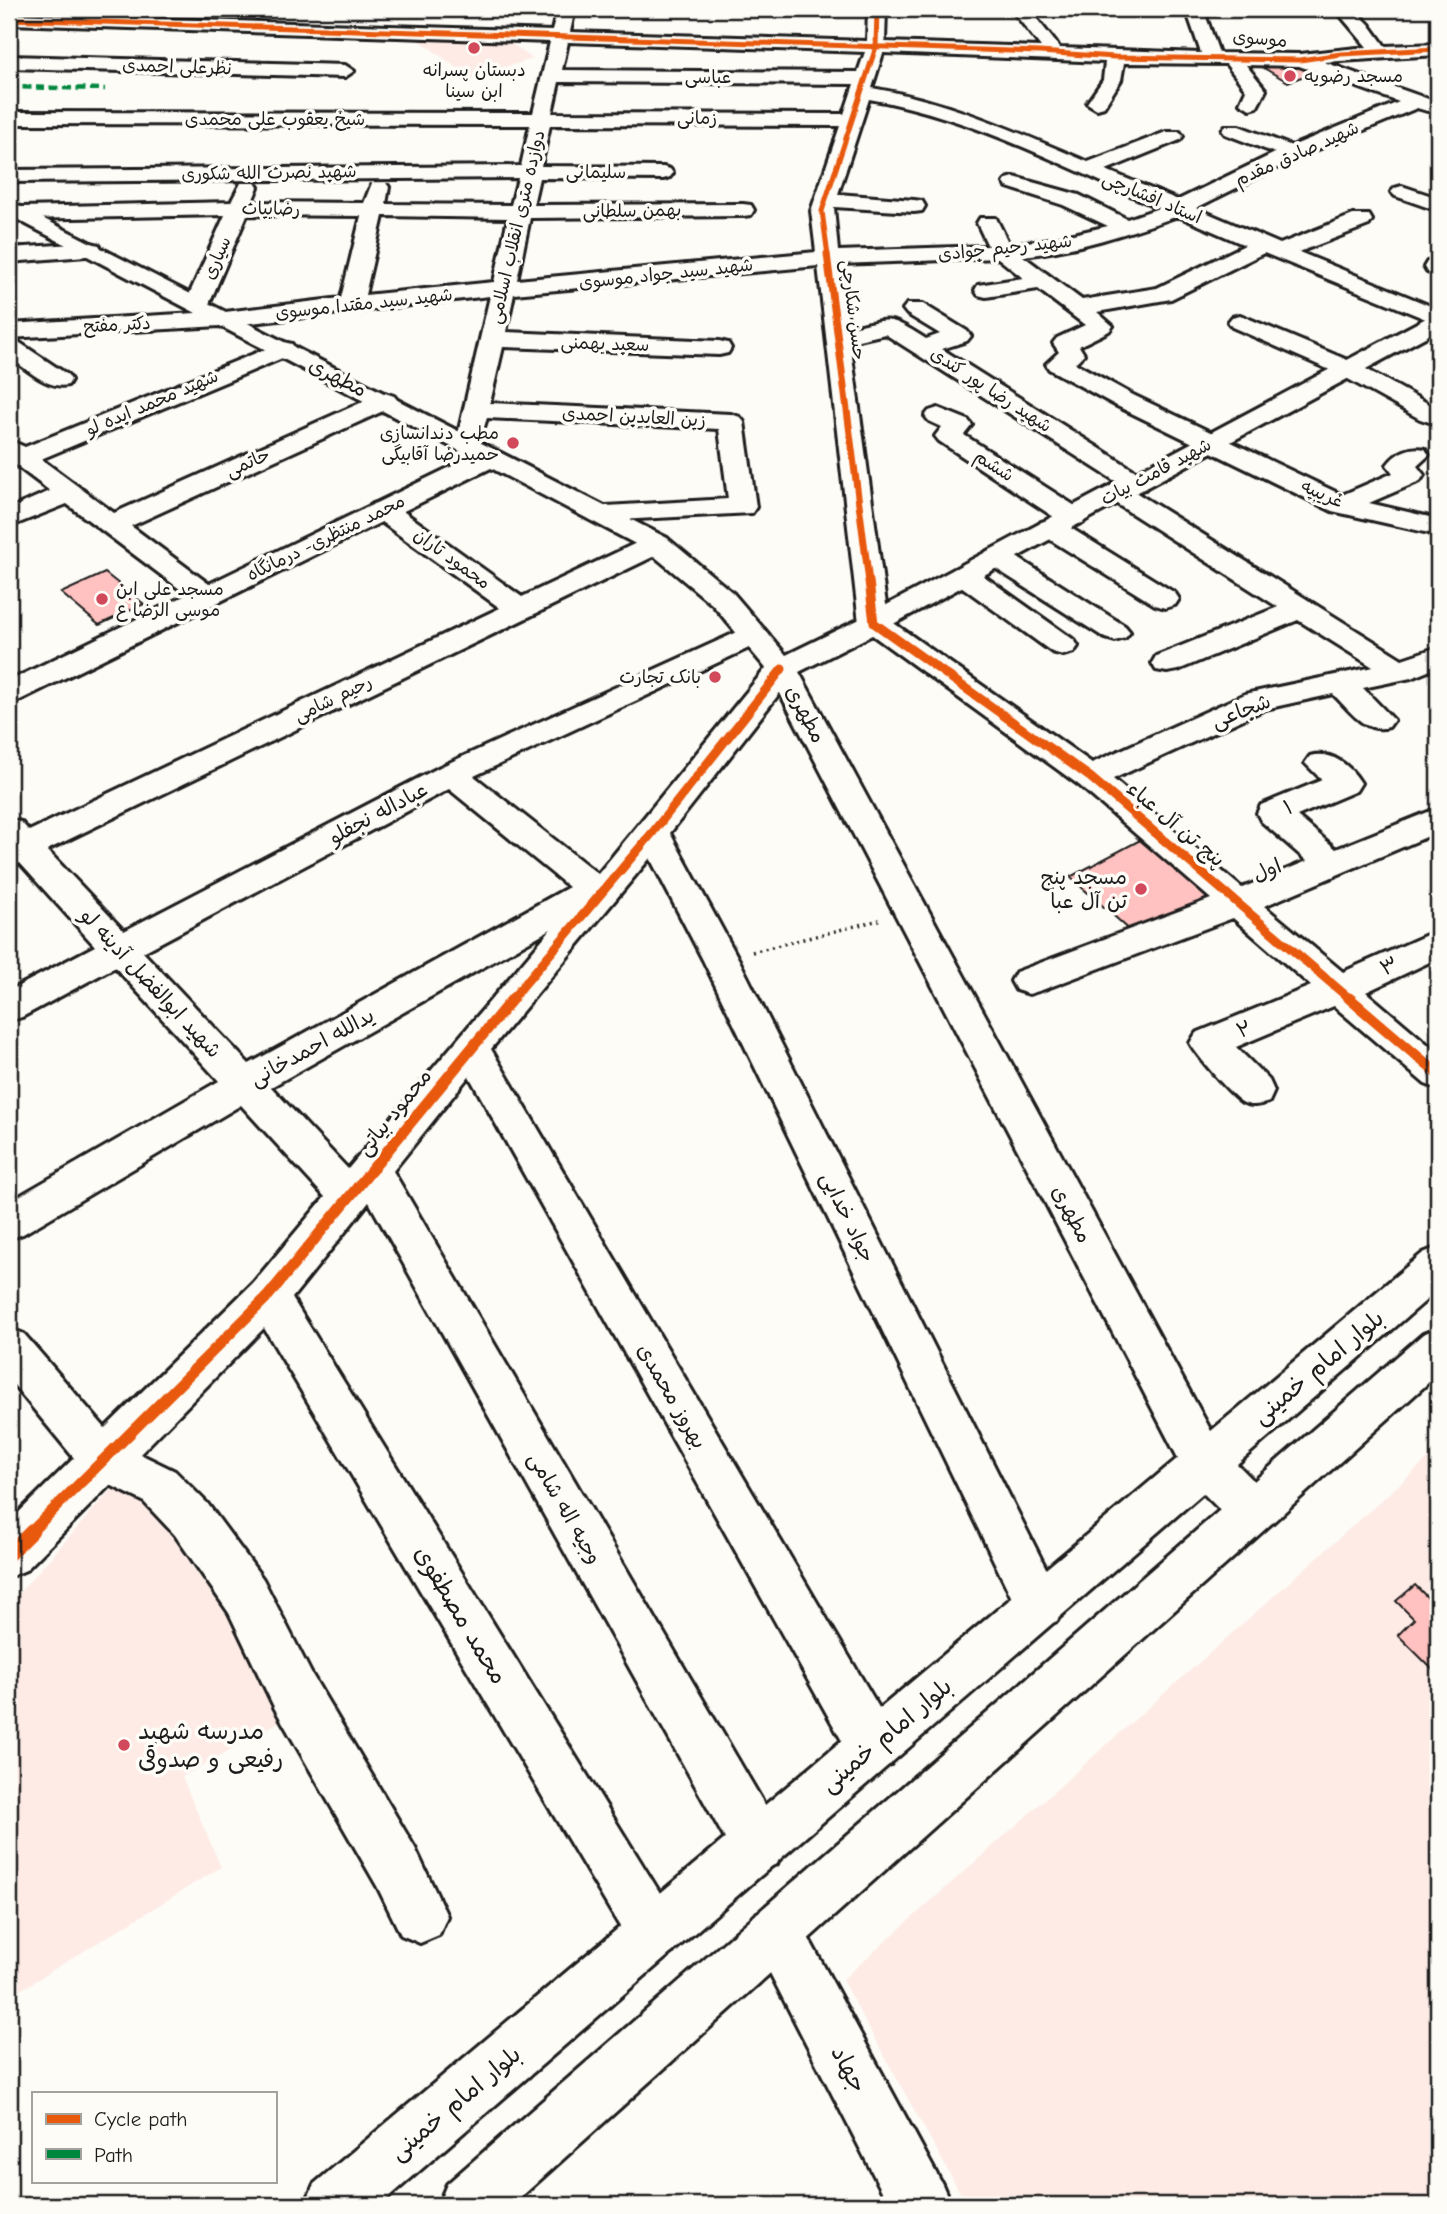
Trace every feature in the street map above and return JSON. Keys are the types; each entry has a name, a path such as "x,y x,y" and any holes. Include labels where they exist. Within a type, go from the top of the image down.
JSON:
{"street":[{"path":"339,118 347,46 357,9"},
{"name":"دوازده متری انقلاب اسلامی","path":"480,450 476,410 566,9"},
{"name":"حسن شکارچی","path":"874,623 822,211 876,47 877,9"},
{"path":"1020,9 1046,51"},
{"path":"1206,9 1197,15 1210,53"},
{"path":"16,24 146,16 347,46"},
{"path":"1344,17 1378,51"},
{"path":"731,42 736,19"},
{"path":"807,25 807,45"},
{"name":"موسوی","path":"347,46 559,37 876,47 1259,54 1305,60"},
{"path":"1283,39 1305,60 1438,109"},
{"name":"نظرعلی احمدی","path":"9,62 347,46"},
{"path":"1305,60 1378,51 1438,49"},
{"name":"موسوی","path":"1046,51 1115,57 1305,60"},
{"path":"1097,103 1112,80 1115,57"},
{"path":"1232,60 1256,90 1250,103"},
{"path":"1305,60 1397,70"},
{"name":"عباسی","path":"551,76 863,85"},
{"name":"استاد افشارچی","path":"863,85 916,101 1008,135 1438,319"},
{"path":"9,87 105,89"},
{"name":"شهید صادق مقدم","path":"1177,209 1292,153 1418,101"},
{"name":"شیخ یعقوب علی محمدی","path":"9,118 541,118"},
{"name":"زمانی","path":"541,118 852,120"},
{"path":"1232,130 1292,153"},
{"path":"1087,170 1173,136"},
{"path":"351,304 383,171"},
{"name":"شهید نصرت الله شکوری","path":"9,176 383,171 529,172"},
{"name":"سلیمانی","path":"529,172 663,173"},
{"name":"سیاری","path":"197,304 254,173"},
{"path":"1014,183 1071,200 1126,227"},
{"path":"1402,192 1438,205"},
{"path":"826,200 914,206"},
{"name":"رضابیات","path":"15,210 238,208 520,212"},
{"name":"شهید رحیم جوادی","path":"829,258 1002,251 1052,246 1126,227 1177,209"},
{"name":"مطهری","path":"15,210 657,544 723,599 782,669 1205,1464 1253,1511"},
{"name":"بهمن سلطانی","path":"520,212 743,210"},
{"path":"988,223 1002,251 1076,308 1163,294 1271,249 1361,220"},
{"path":"9,255 91,250"},
{"name":"شهید سید جواد موسوی","path":"503,290 829,258"},
{"path":"1296,285 1326,272"},
{"path":"986,290 1041,282"},
{"name":"شهید سید مقتدا موسوی","path":"225,318 503,290"},
{"name":"غریبیه","path":"1076,308 1101,326 1065,342 1072,354 1058,364 1212,443 1342,505 1438,527"},
{"path":"915,309 959,336 924,348"},
{"name":"دکتر مفتح","path":"9,331 225,318"},
{"name":"شهید قامت بیات","path":"782,669 997,558 1438,319"},
{"path":"1240,322 1348,369 1429,414 1438,409"},
{"name":"شهید رضا پور کندی","path":"839,337 889,326 1299,609 1399,671"},
{"name":"سعید بهمنی","path":"492,339 719,348"},
{"path":"9,346 59,380"},
{"name":"شهید محمد ایده لو","path":"15,453 283,349"},
{"name":"حاتمی","path":"111,525 385,401"},
{"name":"زین العابدین احمدی","path":"476,410 731,422 742,507 599,513"},
{"name":"ششم","path":"938,416 959,425 947,436 1062,522"},
{"name":"محمد منتظری- درمانگاه","path":"9,693 383,510 480,450"},
{"path":"15,453 207,596"},
{"path":"1342,505 1411,474 1400,465 1416,455"},
{"path":"9,519 69,493"},
{"name":"محمود تاران","path":"383,510 520,609"},
{"path":"1062,522 1165,599"},
{"name":"رحیم شامی","path":"14,843 657,544"},
{"path":"997,558 1115,632"},
{"path":"964,575 1063,646"},
{"path":"1167,663 1299,609"},
{"name":"پنج تن آل عباء","path":"874,623 1090,777 1240,902 1438,1074"},
{"name":"عباداله نجفلو","path":"9,1007 451,774 754,635"},
{"name":"شجاعی","path":"1090,777 1256,702 1399,671 1438,656"},
{"name":"محمود بیاتی","path":"9,1554 268,1296 605,882 653,832 782,669"},
{"path":"1340,684 1378,720"},
{"name":"۱","path":"1321,763 1345,783 1273,813 1332,864"},
{"path":"451,774 605,882"},
{"name":"اول","path":"1029,981 1240,902 1438,819"},
{"name":"جواد خدایی","path":"653,832 721,960 1040,1604"},
{"name":"شهید ابوالفضل آدینه لو","path":"14,843 119,948 246,1084 361,1184"},
{"name":"یدالله احمدخانی","path":"9,1222 246,1084 605,882"},
{"name":"۳","path":"1340,989 1438,943"},
{"name":"۲","path":"1255,1091 1209,1043 1340,989"},
{"name":"بهروز محمدی","path":"471,1047 873,1746"},
{"name":"وجیه اله شامی","path":"361,1184 758,1845"},
{"name":"بلوار امام خمینی","path":"335,2205 1438,1265"},
{"name":"محمد مصطفوی","path":"268,1296 654,1933"},
{"path":"9,1347 103,1459 159,1486 191,1519 246,1596 293,1691 396,1867 420,1916"},
{"path":"468,2205 1438,1347"},
{"name":"جهاد","path":"776,1932 921,2205"}],"path":[{"path":"721,960 912,911"}],"shaded area":[{"name":"دبستان پسرانه ابن سینا","path":"412,35 504,38 533,59 502,68 510,73 476,82"},
{"path":"1438,1450 1438,2205 967,2205 842,1980"},
{"name":"مدرسه شهید رفیعی و صدوقی","path":"128,1471 202,1544 295,1713 182,1777 221,1867 9,1997 9,1604"}],"building":[{"name":"مسجد رضویه","path":"1255,63 1297,64 1318,71 1288,82"},
{"name":"مسجد علی ابن موسی الرضا ع","path":"105,573 144,604 99,625 61,593"},
{"name":"مسجد پنج تن آل عبا","path":"1144,838 1213,901 1132,932 1070,877"},
{"path":"1415,1585 1429,1599 1438,1590 1438,1675 1398,1635 1414,1619 1396,1601"}],"marked path":[{"path":"9,87 105,89"}],"cycle path":[{"path":"877,9 876,47 822,211 874,623 1090,777 1438,1074"},
{"path":"9,19 1039,52 1115,57 1300,60 1341,54 1438,49"},
{"path":"9,1554 268,1296 471,1047 653,832 782,669"}],"place":[{"name":"دبستان پسرانه ابن سینا","path":"474,48"},
{"name":"مسجد رضویه","path":"1290,76"},
{"name":"مطب دندانسازی حمیدرضا آقابیگی","path":"513,443"},
{"name":"مسجد علی ابن موسی الرضا ع","path":"102,599"},
{"name":"بانک تجارت","path":"715,677"},
{"name":"مسجد پنج تن آل عبا","path":"1141,889"},
{"name":"مدرسه شهید رفیعی و صدوقی","path":"124,1745"}]}
